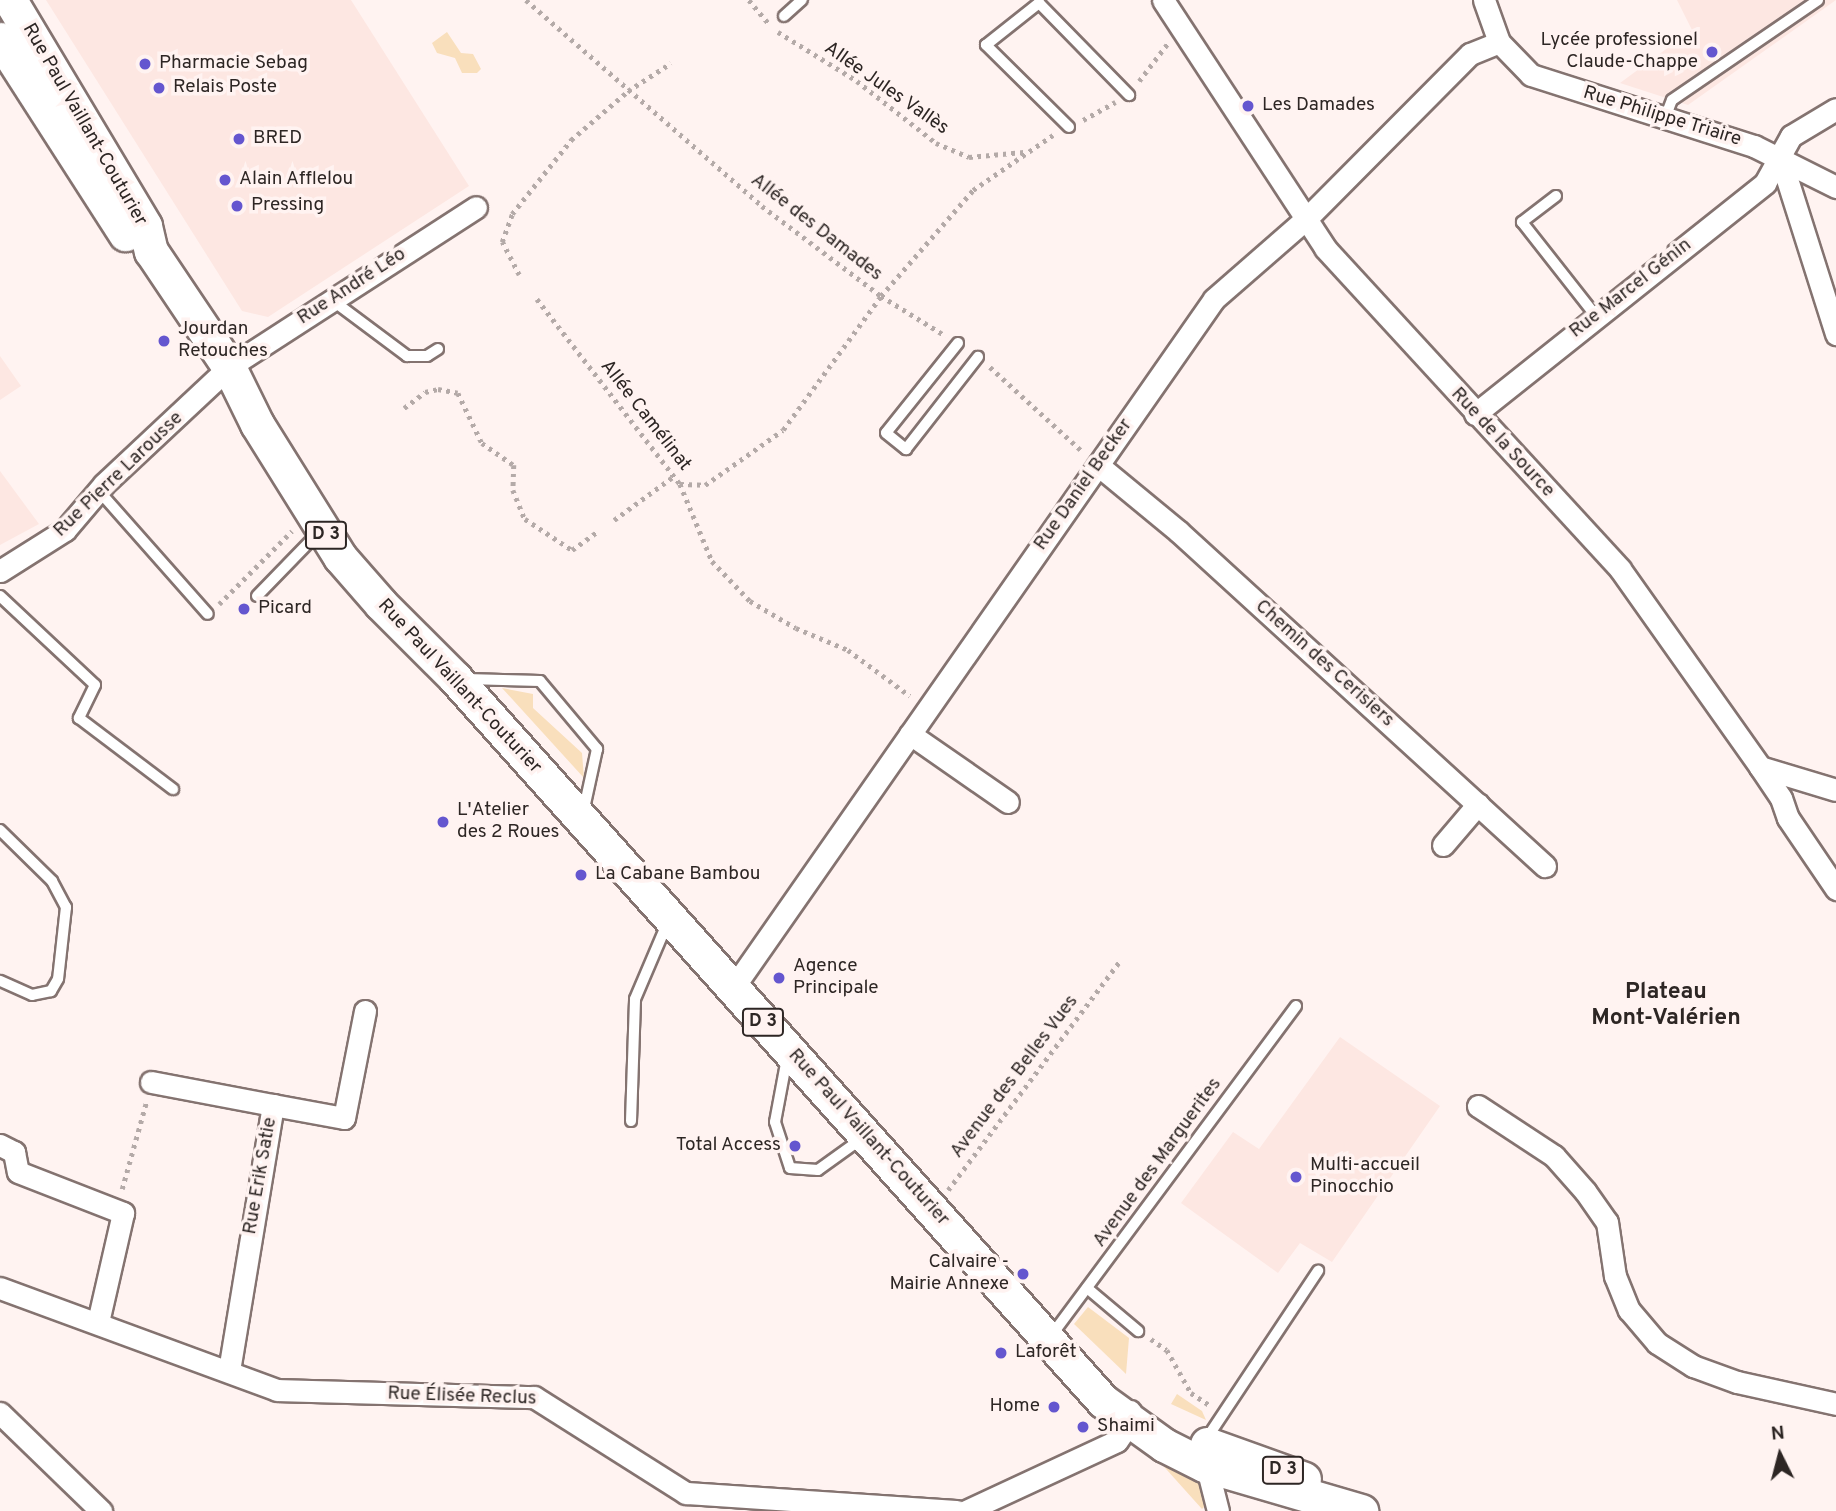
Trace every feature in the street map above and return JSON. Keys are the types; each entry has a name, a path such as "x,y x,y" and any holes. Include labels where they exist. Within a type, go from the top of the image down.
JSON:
{"main road":[{"name":"Rue Paul Vaillant-Couturier","path":"10,0 145,226 151,251 229,367 257,424 316,520 381,604 455,678 1103,1401 1130,1412 1204,1454 1359,1510"},
{"name":"Rue Paul Vaillant-Couturier","path":"0,39 126,236 151,251"}],"street":[{"name":"Rue de la Source","path":"1163,0 1307,218 1356,285 1620,569 1781,798 1788,818 1836,888"},
{"name":"Rue Philippe Triaire","path":"1484,0 1499,42 1531,75 1780,157 1836,187"},
{"name":"Rue Daniel Becker","path":"733,988 1214,299 1307,218 1470,54 1499,42"},
{"name":"Rue Marcel Génin","path":"1475,414 1765,183 1791,136 1836,109"},
{"path":"1780,157 1836,334"},
{"name":"Rue André Léo","path":"229,367 476,207"},
{"name":"Rue Pierre Larousse","path":"1,569 65,530 99,491 229,367"},
{"name":"Chemin des Cerisiers","path":"1098,465 1178,531 1545,866"},
{"path":"910,734 1008,802"},
{"path":"1760,767 1836,790"},
{"path":"1443,845 1478,804"},
{"path":"273,1105 344,1118 365,1011"},
{"name":"Rue Erik Satie","path":"151,1082 273,1105 229,1370"},
{"path":"1478,1106 1554,1156 1585,1191 1607,1222 1615,1276 1629,1310 1657,1343 1693,1366 1737,1382 1836,1404"},
{"path":"0,1145 14,1152 18,1172 123,1213 98,1322"},
{"name":"Rue Élisée Reclus","path":"0,1288 292,1392 534,1396 687,1493 956,1511"},
{"path":"966,1511 1117,1441 1130,1412"},
{"path":"0,1413 101,1511"},
{"path":"1204,1454 1218,1511"}],"lane":[{"path":"784,16 802,0"},
{"path":"1665,118 1672,100 1818,0"},
{"path":"1069,127 986,45 1039,3 1129,95"},
{"path":"1556,195 1521,222 1596,316"},
{"path":"332,300 407,356 427,356 438,349"},
{"path":"957,343 886,433 906,449 978,357"},
{"path":"99,491 208,614"},
{"path":"257,596 316,520"},
{"path":"0,596 95,685 79,718 173,789"},
{"path":"455,678 540,681 597,749 582,820"},
{"path":"0,830 52,881 66,907 58,979 51,991 32,995 0,981"},
{"path":"631,1121 635,999 670,917"},
{"name":"Avenue des Marguerites","path":"1047,1340 1296,1006"},
{"path":"788,1049 775,1122 790,1168 818,1170 867,1135"},
{"path":"1204,1454 1223,1413 1318,1271"},
{"path":"1087,1288 1138,1331"}],"path":[{"name":"Allée des Damades","path":"526,0 762,206 881,296 957,343"},
{"name":"Allée Jules Vallès","path":"750,0 786,40 857,81 936,143 969,157 1026,152"},
{"path":"680,484 705,485 783,430 881,296 972,190 1026,152 1129,95 1180,27"},
{"path":"519,275 502,242 512,214 571,141 628,91 671,63"},
{"name":"Allée Camélinat","path":"537,299 680,484 712,561 750,601 796,628 848,650 927,710"},
{"path":"978,357 1098,465"},
{"path":"404,408 425,392 438,389 458,393 482,443 514,466 513,490 525,519 572,550 597,532"},
{"path":"614,520 674,476"},
{"path":"208,614 316,520"},
{"name":"Avenue des Belles Vues","path":"933,1210 1121,960"},
{"path":"117,1210 151,1082"},
{"path":"1138,1331 1167,1350 1191,1393 1223,1413"}],"shaded area":[{"path":"46,0 351,0 469,186 268,317 242,311"},
{"name":"Lycée professionel Claude-Chappe","path":"1677,0 1836,0 1688,105 1620,83 1692,30"},
{"path":"447,32 461,53 473,54 481,69 477,73 462,73 455,58 437,53 432,43"},
{"path":"0,356 21,386 0,400"},
{"path":"0,471 39,524 0,545"},
{"path":"502,688 533,694 533,708 582,753 584,778"},
{"name":"Multi-accueil Pinocchio","path":"1340,1037 1440,1106 1332,1262 1300,1243 1278,1273 1181,1203 1233,1132 1259,1149"},
{"path":"1088,1307 1129,1338 1126,1374 1074,1324"},
{"path":"1177,1394 1202,1411 1206,1420 1171,1404"},
{"path":"1149,1450 1196,1475 1206,1505 1202,1509"}],"place":[{"name":"Lycée professionel Claude-Chappe","path":"1712,52"},
{"name":"Pharmacie Sebag","path":"145,64"},
{"name":"Relais Poste","path":"159,88"},
{"name":"Les Damades","path":"1248,106"},
{"name":"BRED","path":"239,139"},
{"name":"Alain Afflelou","path":"225,180"},
{"name":"Pressing","path":"237,206"},
{"name":"Jourdan Retouches","path":"164,341"},
{"name":"Picard","path":"244,609"},
{"name":"L'Atelier des 2 Roues","path":"443,822"},
{"name":"La Cabane Bambou","path":"581,875"},
{"name":"Agence Principale","path":"779,978"},
{"name":"Total Access","path":"795,1146"},
{"name":"Multi-accueil Pinocchio","path":"1296,1177"},
{"name":"Calvaire - Mairie Annexe","path":"1023,1274"},
{"name":"Laforêt","path":"1001,1353"},
{"name":"Home","path":"1054,1407"},
{"name":"Shaimi","path":"1083,1427"}],"district":[{"name":"Plateau Mont-Valérien","path":"1666,1006"}]}
